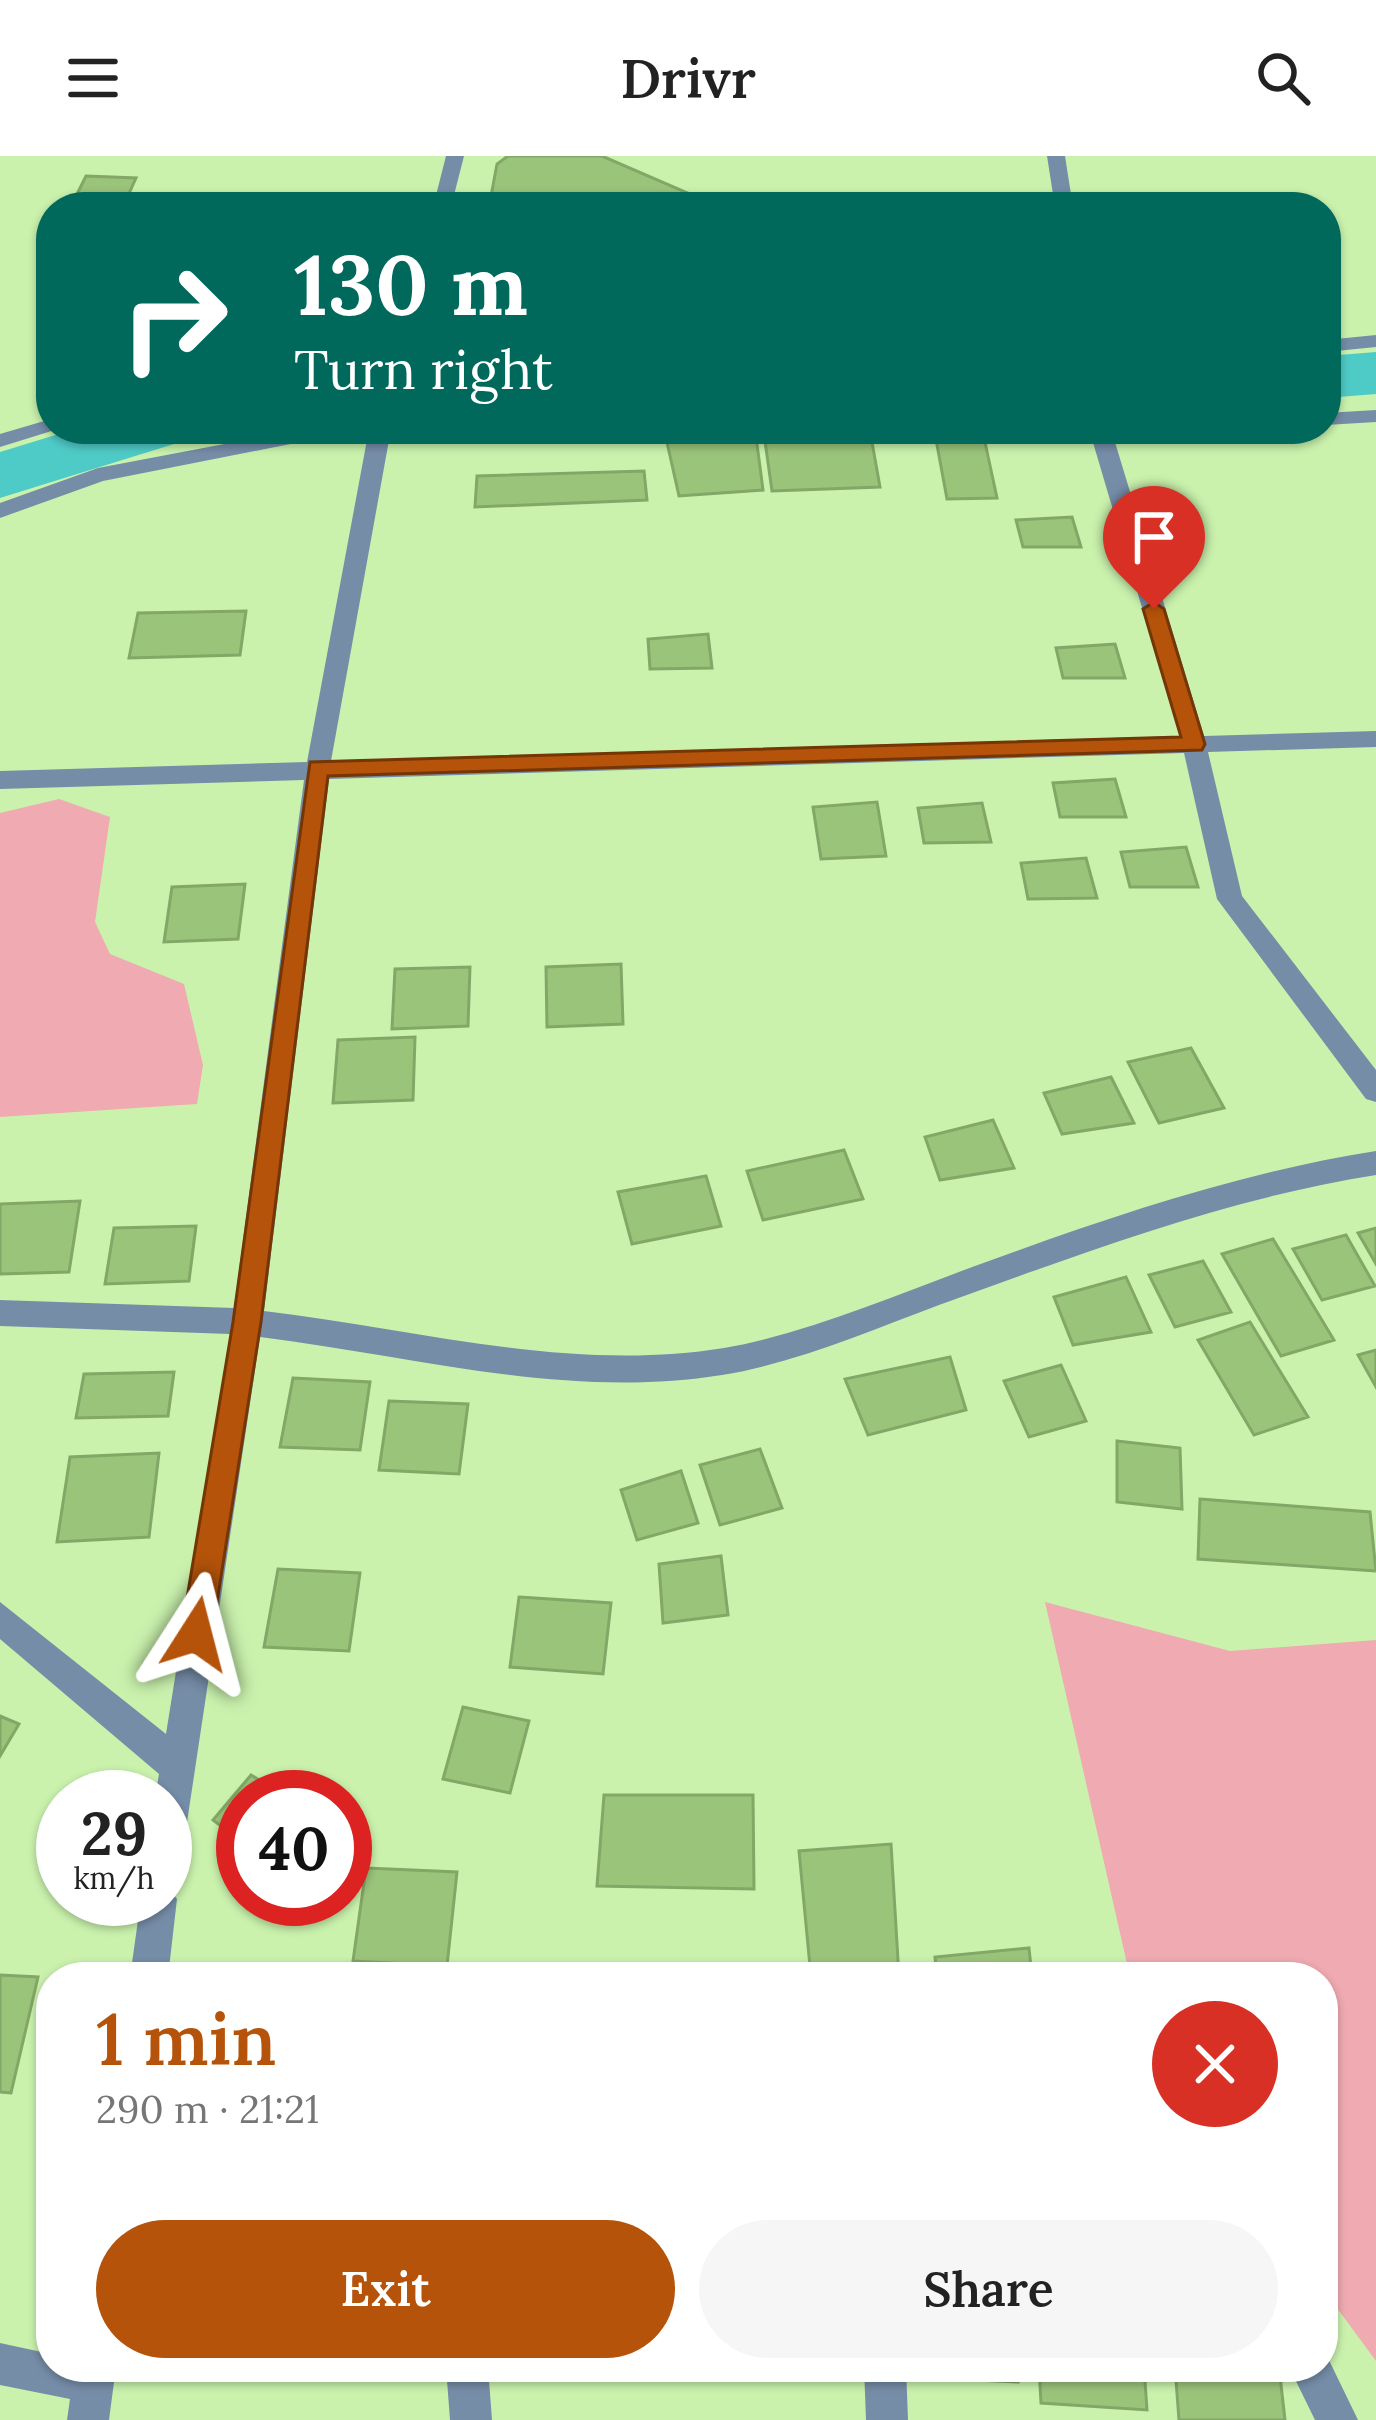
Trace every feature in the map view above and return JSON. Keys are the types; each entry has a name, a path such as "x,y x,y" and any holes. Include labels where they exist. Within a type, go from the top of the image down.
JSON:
{"street":[{"path":"446,192 454,156"},
{"path":"1056,156 1062,192"},
{"path":"1341,344 1376,341"},
{"path":"1341,418 1376,416"},
{"path":"0,441 36,430"},
{"path":"0,511 98,475 258,444"},
{"path":"175,1770 247,1322 318,768 377,444"},
{"path":"1104,444 1194,744 1230,899 1376,1091"},
{"path":"0,780 1376,739"},
{"path":"0,1313 247,1322 528,1368 642,1369 723,1361 809,1338 1182,1204 1323,1170 1376,1163"},
{"path":"0,1618 176,1765"},
{"path":"150,1962 155,1926"},
{"path":"0,2364 36,2374"},
{"path":"468,2382 471,2420"},
{"path":"886,2382 887,2420"},
{"path":"1318,2382 1337,2420"}],"shaded area":[{"path":"59,799 110,817 95,922 110,954 184,984 203,1065 197,1104 0,1117 0,813"},
{"path":"1045,1602 1230,1651 1376,1640 1376,2361 1338,2309 1338,1962 1127,1962"}],"building":[{"path":"508,156 602,156 685,192 492,192 497,164"},
{"path":"86,176 136,178 130,192 78,192"},
{"path":"667,444 757,444 763,490 679,496"},
{"path":"765,444 872,444 880,487 772,491"},
{"path":"937,444 985,444 997,498 947,499"},
{"path":"644,471 647,500 475,507 477,476"},
{"path":"1072,517 1081,547 1023,547 1016,520"},
{"path":"246,611 240,655 129,658 138,613"},
{"path":"708,634 712,668 650,669 648,639"},
{"path":"1115,644 1125,678 1063,678 1056,648"},
{"path":"1115,779 1126,817 1060,817 1053,783"},
{"path":"877,802 886,856 821,859 813,807"},
{"path":"982,803 991,842 924,843 918,808"},
{"path":"1186,847 1198,887 1130,887 1121,852"},
{"path":"1086,858 1097,898 1028,899 1021,863"},
{"path":"245,884 238,939 164,942 172,887"},
{"path":"621,964 623,1024 547,1027 546,967"},
{"path":"470,967 468,1026 392,1029 395,969"},
{"path":"415,1037 413,1100 333,1103 338,1040"},
{"path":"1191,1048 1224,1108 1159,1123 1128,1062"},
{"path":"1111,1077 1134,1123 1062,1134 1044,1093"},
{"path":"993,1120 1014,1168 940,1180 925,1137"},
{"path":"844,1150 863,1199 763,1220 747,1171"},
{"path":"706,1176 721,1226 632,1244 618,1192"},
{"path":"80,1201 69,1272 0,1274 0,1204"},
{"path":"196,1226 189,1281 105,1284 114,1228"},
{"path":"1376,1228 1376,1264 1358,1233"},
{"path":"1346,1235 1375,1286 1322,1300 1293,1249"},
{"path":"1273,1239 1334,1340 1281,1356 1222,1254"},
{"path":"1203,1261 1231,1312 1175,1327 1149,1275"},
{"path":"1126,1277 1151,1332 1073,1345 1054,1297"},
{"path":"1250,1322 1308,1417 1254,1435 1198,1340"},
{"path":"1376,1350 1376,1387 1358,1355"},
{"path":"950,1357 966,1410 868,1435 845,1379"},
{"path":"1061,1365 1086,1421 1029,1437 1004,1381"},
{"path":"174,1372 168,1416 76,1418 84,1374"},
{"path":"293,1378 370,1382 360,1450 280,1447"},
{"path":"389,1401 468,1404 459,1474 379,1470"},
{"path":"1117,1441 1180,1448 1182,1509 1117,1502"},
{"path":"760,1449 782,1508 720,1525 700,1465"},
{"path":"159,1453 149,1537 57,1542 70,1457"},
{"path":"681,1471 698,1523 637,1540 621,1490"},
{"path":"1200,1499 1370,1512 1376,1571 1198,1559"},
{"path":"721,1556 728,1615 663,1623 659,1564"},
{"path":"278,1569 360,1573 349,1651 264,1647"},
{"path":"519,1597 611,1603 603,1674 510,1667"},
{"path":"463,1707 529,1721 510,1793 443,1779"},
{"path":"0,1716 19,1724 0,1756"},
{"path":"604,1795 753,1795 754,1889 597,1886"},
{"path":"891,1844 898,1962 810,1962 799,1851"},
{"path":"372,1868 457,1872 447,1962 353,1961 358,1926 372,1926"},
{"path":"1029,1948 1030,1962 936,1962 935,1957"},
{"path":"0,1975 36,1977 11,2093 0,2092"},
{"path":"1040,2382 1145,2382 1147,2410 1041,2403"},
{"path":"1176,2382 1281,2382 1285,2420 1179,2420"}],"waterway":[{"path":"1341,376 1376,373"},
{"path":"0,476 101,444"}],"route":[{"path":"196,1634 247,1322 318,768 1194,744 1154,609"}]}
